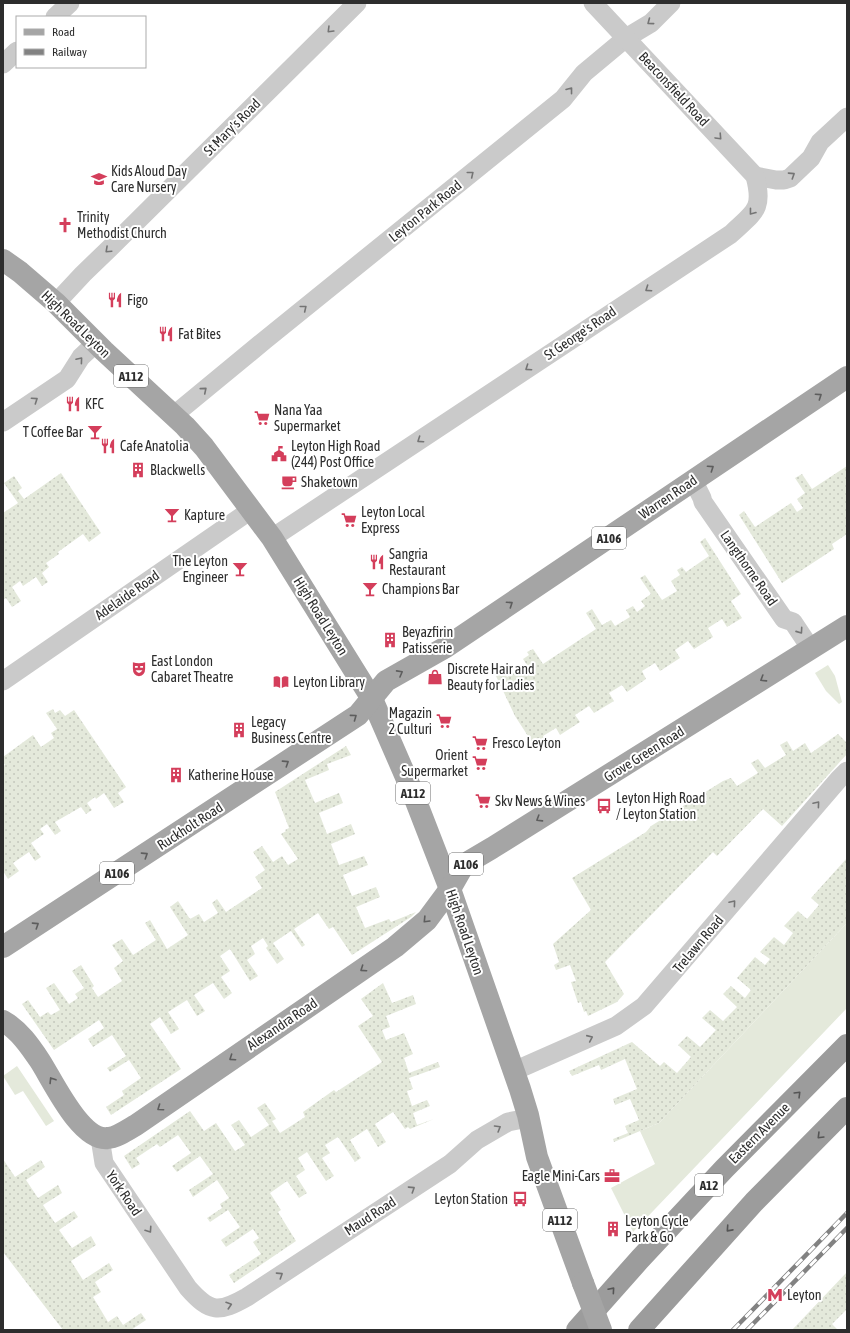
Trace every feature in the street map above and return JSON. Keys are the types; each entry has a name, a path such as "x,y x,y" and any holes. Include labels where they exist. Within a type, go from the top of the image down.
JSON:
{"highway":[{"name":"Eastern Avenue","path":"577,1330 640,1259 724,1169 847,1045"},
{"path":"639,1330 754,1202 847,1108"}],"main road":[{"name":"High Road Leyton","path":"3,260 20,272 56,303 96,343 174,415 204,447 272,538 372,699 412,791 450,889 514,1071 528,1118 537,1157 601,1330"},
{"name":"Warren Road","path":"372,699 386,681 446,647 847,377"},
{"name":"Grove Green Road","path":"450,889 462,868 470,861 847,626"},
{"name":"Ruckholt Road","path":"3,947 358,715 372,699"},
{"name":"Alexandra Road","path":"100,1138 111,1138 136,1125 395,947 427,920 450,889"},
{"path":"3,1021 17,1031 25,1040 77,1119 91,1134 100,1138"}],"street":[{"path":"56,16 70,3"},
{"name":"St Mary's Road","path":"56,303 83,274 357,3"},
{"name":"Beaconsfield Road","path":"593,3 755,176"},
{"name":"Leyton Park Road","path":"174,415 563,100 584,73 626,38 650,23 671,3"},
{"path":"3,64 16,52"},
{"path":"755,176 776,180 790,178 811,158 820,142 847,117"},
{"name":"St George's Road","path":"272,538 731,234 756,209 759,195 755,176"},
{"path":"3,422 67,379 82,357 96,343"},
{"name":"Langthorne Road","path":"693,480 703,502 784,618 793,622 812,649"},
{"name":"Adelaide Road","path":"3,680 250,510"},
{"name":"Trelawn Road","path":"514,1071 616,1026 644,1006 847,771"},
{"name":"Maud Road","path":"210,1307 219,1308 232,1305 247,1297 450,1164 477,1140 508,1122 528,1118"},
{"name":"York Road","path":"100,1138 104,1163 188,1288 199,1300 210,1307"}],"shaded area":[{"path":"847,466 847,534 832,544 834,549 782,583 739,515 744,511 755,527 791,503 797,512 803,508 797,499 805,493 795,478 802,474 812,489"},
{"path":"61,473 101,533 89,542 83,534 58,552 59,554 46,563 49,567 42,573 48,582 42,586 36,577 23,586 20,581 12,587 21,601 12,607 6,598 3,600 3,513 18,503 4,483 14,476 22,488 18,491 24,499"},
{"path":"705,538 741,594 731,601 742,618 727,627 722,619 708,628 713,637 694,649 688,641 675,650 680,658 660,671 655,663 642,671 646,679 627,692 622,685 609,693 614,701 594,713 589,706 575,715 580,722 560,735 556,728 543,736 547,743 537,750 515,716 496,676 504,672 507,677 527,665 523,659 529,655 527,652 533,649 543,664 596,629 586,613 592,609 602,625 611,620 615,626 630,617 626,610 633,606 637,612 645,606 641,601 651,594 640,578 645,575 662,600 677,591 671,581 680,575 677,570 682,567 686,572 709,556 700,542"},
{"path":"828,665 835,676 842,702 839,704 826,691 815,673"},
{"path":"53,709 55,713 60,710 65,716 74,710 126,787 118,793 124,802 114,808 104,793 87,803 92,810 86,814 81,807 55,822 61,831 55,835 47,824 40,829 44,834 31,843 41,857 35,861 29,852 13,863 19,871 8,879 3,871 3,766 5,765 3,762 3,757 33,735 41,747 54,738 51,733 57,729 46,713"},
{"path":"838,734 847,743 847,754 782,826 763,809 717,856 713,852 605,962 624,994 617,1002 588,1016 586,1011 584,1012 581,1002 578,1003 571,982 576,981 570,965 556,970 554,965 559,962 553,944 591,910 572,878 646,832 651,826 723,781 731,778 737,786 758,773 751,763 758,759 765,768 786,755 780,745 787,741 793,751 805,743 811,753"},
{"path":"346,746 351,755 327,764 329,770 305,780 315,803 339,793 343,803 319,813 327,834 351,824 355,834 331,844 339,865 364,856 368,865 343,875 352,896 376,887 380,897 356,907 365,928 389,919 391,922 416,912 411,917 352,955 333,927 329,929 318,913 294,929 305,945 302,947 291,931 273,943 284,959 277,964 266,948 268,946 263,938 251,946 255,954 247,960 258,976 250,981 230,949 220,956 230,971 221,977 232,993 224,999 213,983 194,995 205,1011 197,1016 187,1000 168,1012 179,1029 171,1034 160,1017 150,1024 181,1069 111,1115 106,1107 124,1095 122,1091 141,1078 129,1060 110,1072 107,1068 126,1056 112,1035 93,1047 88,1039 104,1028 99,1020 54,1050 22,1004 28,1000 40,1017 48,1012 51,1015 60,1010 46,988 54,983 69,1004 78,998 75,994 84,988 72,971 81,965 94,986 92,988 98,997 122,981 114,968 123,961 112,945 122,939 133,955 156,940 145,923 150,920 167,949 188,935 170,907 178,901 190,919 199,914 204,922 218,913 212,903 217,899 226,912 262,888 255,877 265,870 253,852 262,846 273,862 282,856 288,865 298,859 281,834 289,828 275,792"},
{"path":"847,858 847,923 659,1123 614,1142 613,1139 628,1133 625,1126 639,1120 630,1099 615,1105 613,1099 637,1089 625,1059 601,1070 599,1065 572,1076 569,1071 632,1042 660,1066 664,1062 677,1073 691,1057 678,1045 687,1036 700,1047 716,1030 702,1018 710,1010 723,1021 737,1007 723,994 731,986 745,998 751,990 737,978 755,957 765,965 770,959 760,952 774,937 784,945 793,933 784,926 798,911 807,919 819,905 811,898"},
{"path":"847,923 847,1008 633,1232 611,1188 655,1164 640,1131 659,1123"},
{"path":"383,983 392,1003 413,995 416,1004 386,1016 390,1027 382,1030 386,1040 404,1033 413,1054 404,1058 409,1073 438,1062 440,1067 409,1078 413,1089 407,1091 412,1106 427,1100 430,1106 413,1113 417,1125 434,1119 410,1129 408,1127 405,1129 393,1112 375,1124 386,1142 378,1147 367,1129 350,1140 361,1158 355,1162 338,1137 325,1145 330,1153 322,1158 334,1176 326,1181 307,1152 298,1158 305,1170 296,1176 307,1193 299,1198 287,1181 270,1193 281,1210 278,1212 296,1241 234,1283 229,1275 261,1254 253,1242 259,1238 253,1229 226,1247 221,1240 240,1227 228,1210 210,1222 207,1218 222,1208 220,1204 229,1198 217,1180 193,1197 189,1190 213,1174 200,1156 177,1172 172,1166 191,1153 178,1135 160,1147 157,1144 136,1158 140,1164 132,1169 124,1156 190,1111 204,1131 216,1123 235,1151 245,1145 231,1125 239,1120 251,1137 269,1125 257,1108 265,1103 276,1119 272,1121 280,1133 305,1117 303,1112 334,1090 336,1092 382,1062 358,1026 373,1016 361,999"},
{"path":"17,1066 54,1121 46,1126 23,1091 15,1095 3,1076"},
{"path":"3,1159 15,1177 41,1160 45,1167 26,1180 38,1198 58,1185 62,1193 43,1205 55,1223 74,1211 78,1217 59,1230 72,1248 91,1236 96,1245 71,1261 83,1280 109,1263 113,1270 95,1282 101,1292 93,1297 108,1322 117,1316 123,1325 141,1313 146,1320 131,1330 63,1330 3,1252"},
{"path":"847,1272 847,1311 846,1310 832,1324 838,1330 792,1330"}],"railway":[{"path":"733,1330 847,1213"},
{"path":"747,1330 847,1228"}],"place":[{"name":"Kids Aloud Day Care Nursery","path":"99,179"},
{"name":"Trinity Methodist Church","path":"65,225"},
{"name":"Figo","path":"115,300"},
{"name":"Fat Bites","path":"166,334"},
{"name":"KFC","path":"73,404"},
{"name":"Nana Yaa Supermarket","path":"262,418"},
{"name":"T Coffee Bar","path":"95,432"},
{"name":"Cafe Anatolia","path":"108,446"},
{"name":"Leyton High Road (244) Post Office","path":"279,454"},
{"name":"Blackwells","path":"138,470"},
{"name":"Shaketown","path":"289,482"},
{"name":"Kapture","path":"172,515"},
{"name":"Leyton Local Express","path":"349,520"},
{"name":"Sangria Restaurant","path":"377,562"},
{"name":"The Leyton Engineer","path":"240,569"},
{"name":"Champions Bar","path":"370,589"},
{"name":"Beyazfirin Patisserie","path":"390,640"},
{"name":"East London Cabaret Theatre","path":"139,669"},
{"name":"Discrete Hair and Beauty for Ladies","path":"435,677"},
{"name":"Leyton Library","path":"281,682"},
{"name":"Magazin 2 Culturi","path":"444,721"},
{"name":"Legacy Business Centre","path":"239,730"},
{"name":"Fresco Leyton","path":"480,743"},
{"name":"Orient Supermarket","path":"480,763"},
{"name":"Katherine House","path":"176,775"},
{"name":"Skv News & Wines","path":"483,801"},
{"name":"Leyton High Road / Leyton Station","path":"604,806"},
{"name":"Eagle Mini-Cars","path":"612,1176"},
{"name":"Leyton Station","path":"520,1199"},
{"name":"Leyton Cycle Park & Go","path":"613,1229"},
{"name":"Leyton","path":"775,1295"}]}
